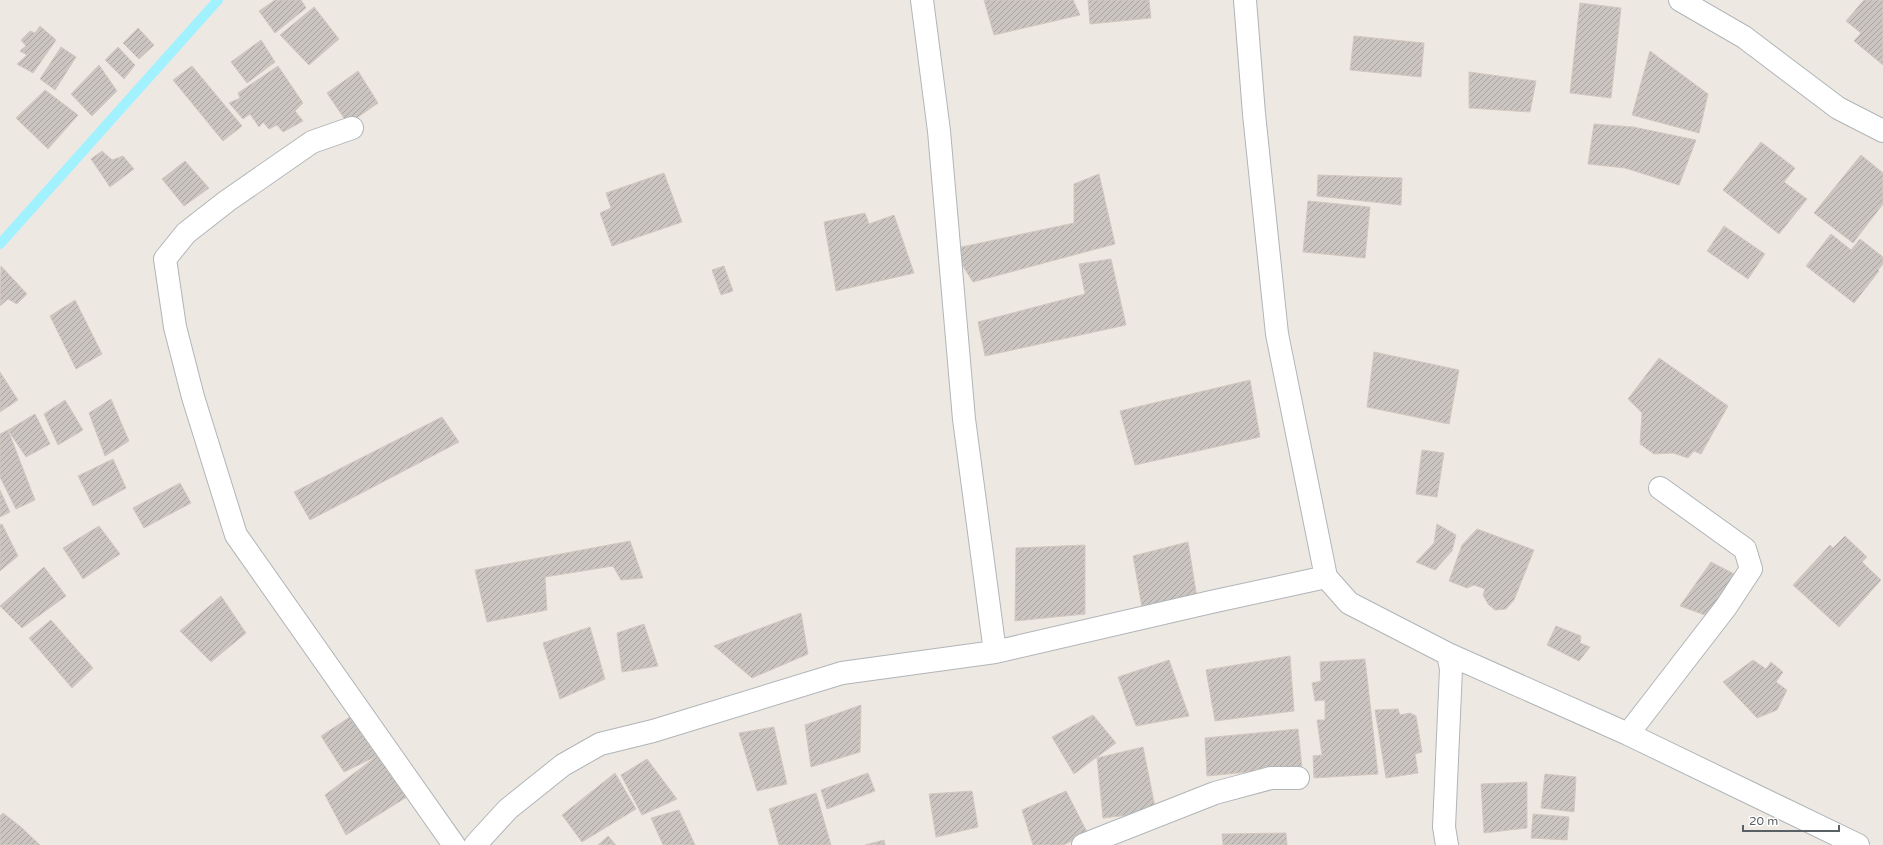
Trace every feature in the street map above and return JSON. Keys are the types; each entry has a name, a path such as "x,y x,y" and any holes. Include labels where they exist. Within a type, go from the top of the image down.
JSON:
{"street":[{"path":"922,0 939,131 964,419 995,652"},
{"path":"1245,0 1259,173 1276,334 1326,577 1349,603 1448,654 1628,734 1858,845"},
{"path":"1680,0 1744,37 1838,108 1883,131"},
{"path":"352,128 312,142 234,196 186,233 165,259 175,327 193,396 236,536 454,845"},
{"path":"1628,734 1726,607 1751,569 1745,549 1660,488"},
{"path":"474,845 508,809 563,765 600,744 653,731 842,673 995,652 1196,605 1326,577"},
{"path":"1447,845 1444,827 1451,669 1448,654"},
{"path":"1082,845 1157,817 1185,803 1215,793 1271,778 1298,778"}],"building":[{"path":"275,0 301,0 306,8 275,33 259,11"},
{"path":"984,0 1073,0 1080,15 994,35"},
{"path":"1088,0 1149,0 1151,18 1090,24"},
{"path":"1864,0 1883,0 1883,65 1854,41 1861,33 1846,21"},
{"path":"1580,3 1621,8 1611,98 1570,93"},
{"path":"314,7 339,39 309,65 280,35"},
{"path":"40,26 56,40 33,73 17,64 27,55 20,51 26,46 21,40 30,31 35,33"},
{"path":"138,28 154,45 139,59 123,43"},
{"path":"1354,36 1424,43 1421,77 1350,70"},
{"path":"261,40 275,62 247,83 231,62"},
{"path":"61,47 76,57 55,90 40,79"},
{"path":"118,47 135,65 124,79 105,60"},
{"path":"1650,51 1708,94 1699,133 1632,115"},
{"path":"99,65 117,91 92,116 71,94"},
{"path":"192,66 242,126 223,141 173,80"},
{"path":"278,66 303,103 295,111 303,121 283,132 277,125 269,129 263,122 259,127 250,114 243,119 229,103 240,98 238,93"},
{"path":"358,71 378,103 348,124 327,93"},
{"path":"1469,72 1536,81 1530,112 1469,108"},
{"path":"45,90 78,115 48,149 16,118"},
{"path":"1594,124 1633,127 1696,140 1679,185 1625,168 1588,164"},
{"path":"1761,142 1795,168 1784,182 1807,199 1779,234 1723,190"},
{"path":"102,151 112,160 123,156 134,169 110,187 91,159"},
{"path":"1861,155 1883,173 1883,204 1853,243 1814,213"},
{"path":"185,161 209,188 184,206 162,179"},
{"path":"664,173 682,222 612,246 600,213 611,208 606,193"},
{"path":"1099,174 1115,244 973,282 952,249 1074,223 1074,184"},
{"path":"1318,175 1402,178 1401,205 1317,196"},
{"path":"1308,201 1370,207 1365,258 1303,252"},
{"path":"865,213 869,224 894,215 914,273 836,291 824,222"},
{"path":"1724,226 1765,254 1748,279 1707,251"},
{"path":"1831,234 1851,250 1860,239 1883,257 1883,264 1878,270 1879,271 1854,303 1806,266"},
{"path":"1111,259 1126,325 985,356 978,322 1085,294 1079,264"},
{"path":"1,266 27,294 17,304 8,299 0,306"},
{"path":"724,266 733,291 721,295 712,270"},
{"path":"75,300 102,354 76,369 50,316"},
{"path":"1374,352 1459,370 1449,424 1367,407"},
{"path":"1659,358 1728,406 1701,454 1694,451 1688,458 1673,453 1654,454 1640,444 1642,413 1628,399"},
{"path":"0,372 18,400 0,412"},
{"path":"1250,380 1260,437 1135,465 1120,411"},
{"path":"111,399 129,441 105,456 89,413"},
{"path":"65,400 83,430 58,445 44,414"},
{"path":"35,414 50,444 26,457 8,430"},
{"path":"442,417 459,442 310,520 294,492"},
{"path":"8,430 35,500 16,509 0,477 0,434"},
{"path":"1422,450 1444,453 1437,497 1416,494"},
{"path":"113,459 126,488 93,506 78,476"},
{"path":"180,483 191,503 144,528 133,508"},
{"path":"0,490 10,512 0,517"},
{"path":"2,524 18,556 0,571 0,525"},
{"path":"1437,524 1456,535 1452,551 1435,570 1416,562 1434,543"},
{"path":"99,526 120,554 83,579 63,548"},
{"path":"1477,529 1534,550 1514,600 1506,609 1495,610 1488,604 1483,595 1485,589 1474,585 1467,588 1449,581 1462,545"},
{"path":"1845,536 1867,557 1862,562 1881,580 1839,627 1793,585 1830,545 1833,548"},
{"path":"630,541 643,578 621,580 613,566 545,577 547,610 487,622 475,570"},
{"path":"1188,542 1197,598 1143,613 1133,556"},
{"path":"1085,545 1085,614 1015,621 1016,548"},
{"path":"1711,562 1744,579 1705,615 1680,606"},
{"path":"44,567 66,596 22,628 0,606"},
{"path":"221,596 246,633 211,662 180,631"},
{"path":"801,613 808,654 752,678 714,646"},
{"path":"51,620 93,668 72,688 29,638"},
{"path":"644,624 658,666 622,672 617,633"},
{"path":"1556,626 1581,636 1580,643 1590,647 1579,661 1547,645"},
{"path":"590,627 605,679 560,699 543,643"},
{"path":"1290,656 1294,711 1215,721 1206,670"},
{"path":"1365,659 1378,774 1314,778 1313,756 1322,755 1317,720 1325,720 1325,700 1315,701 1312,683 1321,681 1320,662"},
{"path":"1169,660 1189,716 1136,726 1118,677"},
{"path":"1753,660 1766,669 1771,662 1783,672 1776,682 1787,690 1777,710 1757,718 1723,682"},
{"path":"861,705 860,752 811,767 805,725"},
{"path":"1398,709 1400,715 1410,713 1416,716 1422,752 1415,754 1418,773 1386,778 1375,710"},
{"path":"1093,715 1116,743 1074,774 1052,737"},
{"path":"350,717 377,756 344,772 321,736"},
{"path":"774,727 787,784 757,791 739,733"},
{"path":"1298,729 1302,767 1207,776 1205,738"},
{"path":"1143,747 1156,812 1103,818 1097,758"},
{"path":"377,756 410,795 346,835 325,795"},
{"path":"647,759 677,799 642,815 621,775"},
{"path":"615,773 636,809 582,842 562,815"},
{"path":"868,773 875,791 827,809 821,790"},
{"path":"1545,774 1576,777 1574,812 1541,808"},
{"path":"1527,782 1527,828 1484,833 1481,784"},
{"path":"972,791 978,827 936,837 929,794"},
{"path":"1066,791 1088,834 1063,845 1033,845 1022,810"},
{"path":"816,793 831,845 779,845 769,809"},
{"path":"679,810 695,845 663,845 651,818"},
{"path":"3,813 40,845 0,845 0,816"},
{"path":"1533,814 1569,817 1567,840 1531,838"},
{"path":"1286,833 1287,845 1223,845 1222,834"},
{"path":"608,836 616,845 598,845"},
{"path":"884,840 885,845 865,845"}],"waterway":[{"path":"0,244 218,0"}]}
